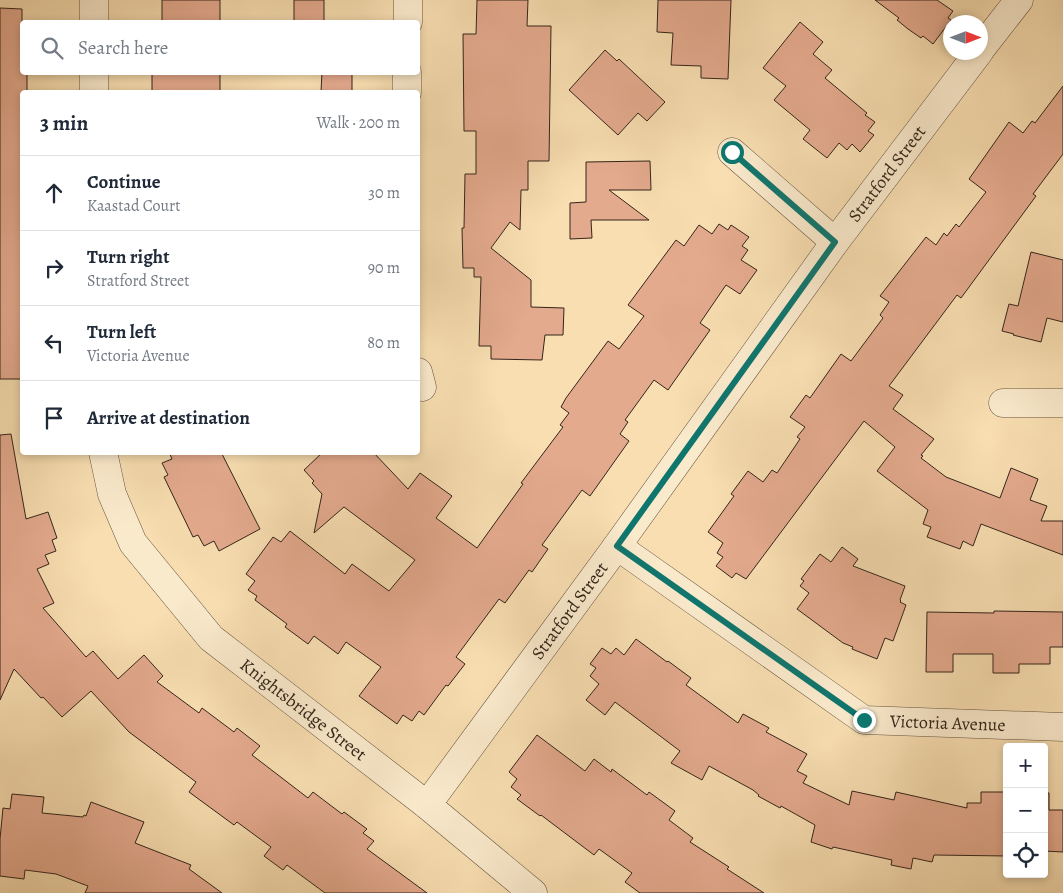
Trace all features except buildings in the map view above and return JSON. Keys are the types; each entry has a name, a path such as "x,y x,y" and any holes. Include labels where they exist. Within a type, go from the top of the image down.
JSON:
{"street":[{"path":"94,0 94,20"},
{"path":"408,0 408,20"},
{"name":"Stratford Street","path":"988,41 1019,0"},
{"name":"Stratford Street","path":"427,805 617,546 835,242 973,60"},
{"path":"94,75 94,90"},
{"path":"407,75 407,90"},
{"path":"732,152 835,242"},
{"path":"1003,403 1063,403"},
{"name":"Knightsbridge Street","path":"104,455 112,494 133,543 211,638 427,805 533,893"},
{"name":"Victoria Avenue","path":"617,546 864,720 1063,727"}],"route":[{"path":"732,152 835,242 617,546 864,720"}]}
